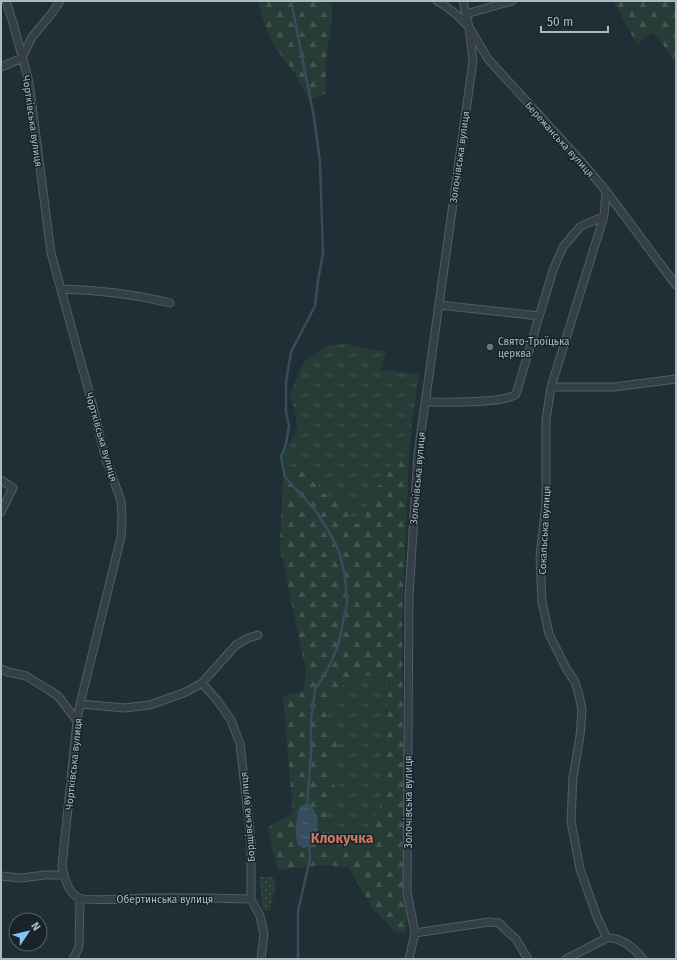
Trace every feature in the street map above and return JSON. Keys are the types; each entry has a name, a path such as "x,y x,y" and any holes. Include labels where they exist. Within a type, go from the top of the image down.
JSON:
{"street":[{"name":"Чортківська вулиця","path":"6,1 29,82 51,253 105,456 120,501 122,519 121,537 77,721 62,866 63,874"},
{"path":"1,67 22,58 32,37 60,1"},
{"name":"Бережанська вулиця","path":"437,1 456,14 469,27 488,59 581,161 606,191 676,285"},
{"name":"Золочівська вулиця","path":"409,959 415,933 407,892 409,596 418,454 473,61 469,27 462,1"},
{"path":"466,14 512,1"},
{"name":"Сокальська вулиця","path":"606,191 604,216 551,387 546,420 546,502 540,557 542,602 549,634 566,668 575,682 580,695 582,717 573,777 571,821 580,870 597,917 607,938"},
{"path":"425,402 469,402 513,396 518,390 553,270 563,247 580,227 604,216"},
{"path":"61,289 95,290 170,303"},
{"path":"439,305 539,316"},
{"path":"551,387 614,387 676,379"},
{"path":"1,480 13,488 1,512"},
{"path":"80,704 124,708 150,705 186,692 202,683 236,645 248,638 258,635"},
{"path":"1,668 8,672 26,676 59,697 77,721"},
{"path":"1,677 8,672"},
{"name":"Борщівська вулиця","path":"202,683 217,700 231,720 240,744 251,842 251,899 260,916 264,934 262,959"},
{"path":"1,876 21,878 63,874 68,886 80,899 79,947 74,959"},
{"name":"Обертинська вулиця","path":"80,899 251,899"},
{"path":"415,933 489,922 498,923 516,939 528,959"},
{"path":"566,959 607,938 614,938 625,943 636,951 642,959"}],"green space":[{"path":"258,1 331,1 331,30 326,59 326,93 309,100 296,75 272,43 263,20"},
{"path":"613,1 676,1 676,64 654,32 637,44"},
{"path":"346,344 386,352 381,370 419,374 412,423 409,459 392,465 382,484 372,489 363,524 352,523 347,502 322,493 311,471 283,472 284,452 297,432 296,418 290,393 304,362 327,345"},
{"path":"409,459 402,621 403,740 409,769 410,895 406,933 395,932 373,909 348,867 323,865 278,870 267,828 293,813 283,696 303,692 306,671 280,548 283,472 311,471 322,493 347,502 352,523 363,524 372,489 382,484 392,465","holes":["369,675 387,684 388,705 382,769 381,804 370,831 359,847 345,853 326,844 326,812 336,793 331,767 338,750 328,717 329,708 333,696 346,682"]},
{"path":"369,675 387,684 388,705 382,769 381,804 370,831 359,847 345,853 326,845 326,812 336,793 331,767 338,750 328,717 329,708 333,696 346,682"},
{"path":"259,877 273,877 275,885 270,910 263,911"}],"water":[{"path":"306,804 312,806 318,818 317,842 314,845 304,848 298,845 296,825 300,806"}],"waterway":[{"path":"291,1 314,117 320,162 323,253 315,306 291,352 286,382 286,412 289,426 286,444 281,457 285,477 316,511 339,551 345,576 347,603 338,646 326,673 315,689 311,720 311,753 307,807"},
{"path":"298,959 298,911 310,859 309,844"}],"place":[{"name":"Свято-Троїцька церква","path":"490,347"}],"district":[{"name":"Клокучка","path":"342,838"}]}
